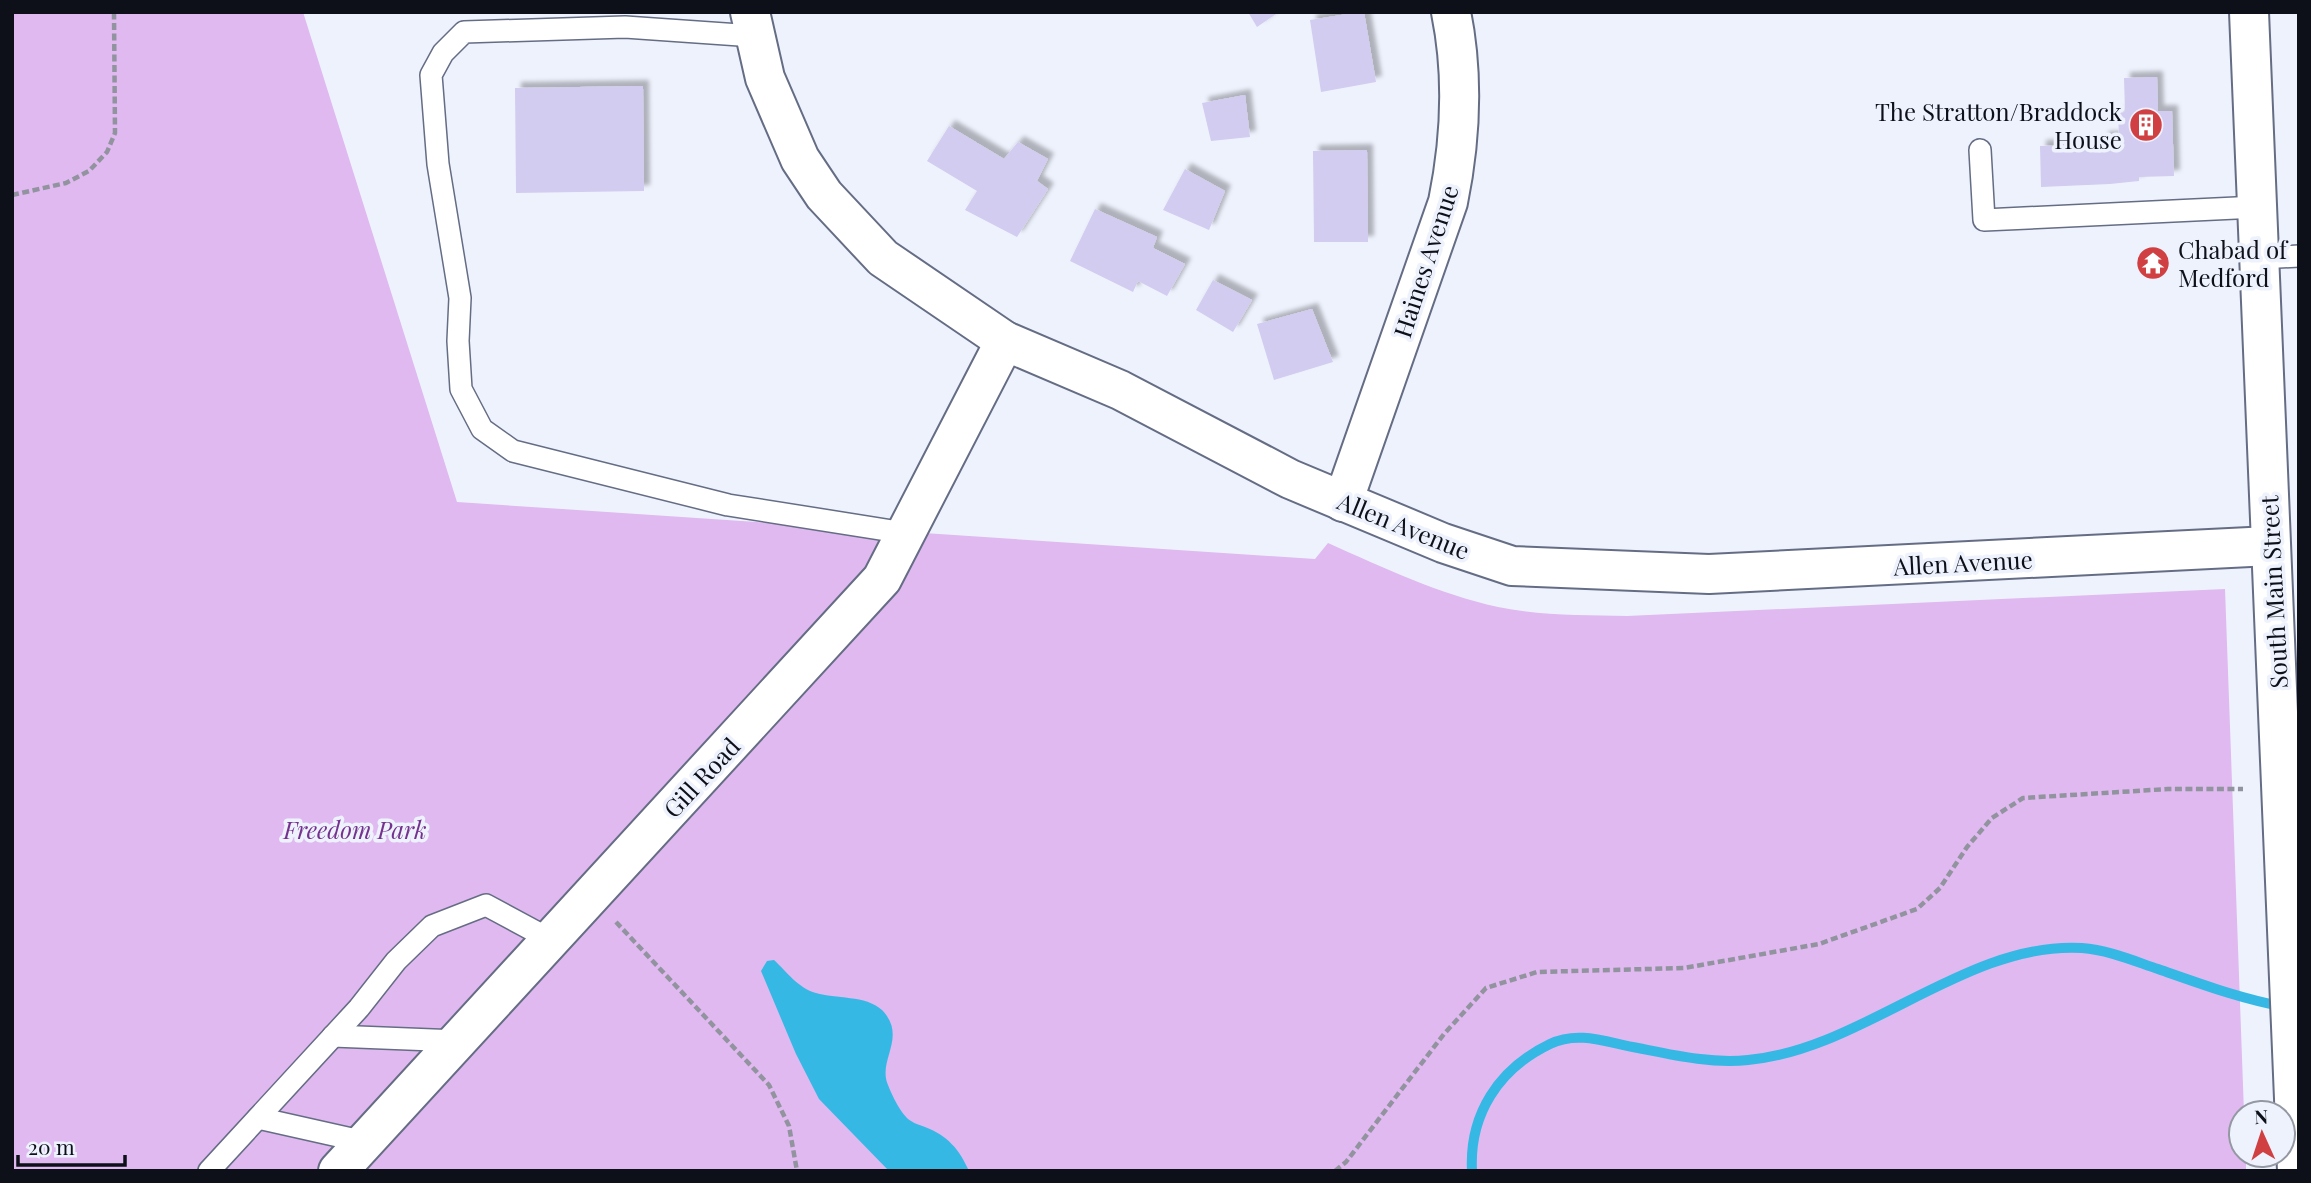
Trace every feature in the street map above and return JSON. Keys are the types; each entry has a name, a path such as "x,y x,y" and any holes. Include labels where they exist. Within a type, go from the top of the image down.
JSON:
{"street":[{"name":"Haines Avenue","path":"1343,502 1448,202 1455,168 1461,101 1451,12"},
{"name":"South Main Street","path":"2249,12 2297,1170"},
{"name":"Allen Avenue","path":"752,24 780,120 800,159 824,195 883,258 1005,341 1120,390 1290,479 1443,543 1512,566 1709,574 2270,546"},
{"name":"Gill Road","path":"338,1171 882,579 1005,341"}],"lane":[{"path":"752,24 464,32 443,53 431,75 438,164 460,298 457,341 461,389 482,429 513,451 728,505 905,533"},
{"path":"1980,150 1983,220 2257,207"},
{"path":"2260,258 2299,256"},
{"path":"209,1171 333,1036 396,961 432,926 486,905 551,940"},
{"path":"333,1036 458,1041"},
{"path":"258,1118 365,1142"}],"path":[{"path":"12,195 66,183 89,171 107,152 115,133 114,12"},
{"path":"1335,1171 1346,1162 1388,1112 1471,1002 1494,985 1537,972 1684,968 1819,944 1917,909 1940,888 1967,847 1992,818 2023,798 2168,789 2282,789"},
{"path":"592,895 653,964 769,1085 789,1126 797,1171"}],"green space":[{"name":"Freedom Park","path":"12,12 303,12 457,502 1315,559 1328,543 1412,580 1476,602 1514,610 1562,614 1627,616 2225,589 2243,1099 2227,1099 2227,1169 2246,1171 12,1171"}],"water":[{"path":"774,960 798,984 810,991 868,1002 882,1010 892,1030 886,1076 897,1104 911,1121 952,1144 969,1171 889,1171 819,1099 796,1054 761,971 767,961"}],"building":[{"path":"1248,12 1279,12 1257,27"},
{"path":"1364,12 1376,82 1321,92 1310,20"},
{"name":"The Stratton/Braddock House","path":"2157,77 2158,111 2172,111 2174,176 2139,177 2139,181 2110,184 2041,187 2040,146 2102,144 2103,137 2119,137 2118,113 2125,112 2124,78"},
{"path":"643,86 644,191 516,193 515,88"},
{"path":"1245,95 1250,137 1211,141 1202,103"},
{"path":"949,126 1004,159 1018,142 1048,159 1037,181 1048,189 1017,237 965,210 977,191 927,161"},
{"path":"1367,150 1368,242 1314,242 1313,151"},
{"path":"1185,169 1225,191 1209,230 1163,210"},
{"path":"1095,209 1157,237 1153,248 1185,264 1167,296 1138,281 1133,292 1070,261"},
{"path":"1213,280 1252,300 1233,332 1196,310"},
{"path":"1312,309 1333,362 1274,380 1257,324"}],"waterway":[{"path":"1472,1171 1476,1131 1490,1096 1515,1067 1532,1054 1561,1040 1594,1039 1693,1058 1748,1060 1791,1052 1832,1037 1997,961 2039,950 2082,948 2111,953 2221,991 2285,1007"}],"place":[{"name":"The Stratton/Braddock House","path":"2146,125"},
{"name":"Chabad of Medford","path":"2153,263"}]}
